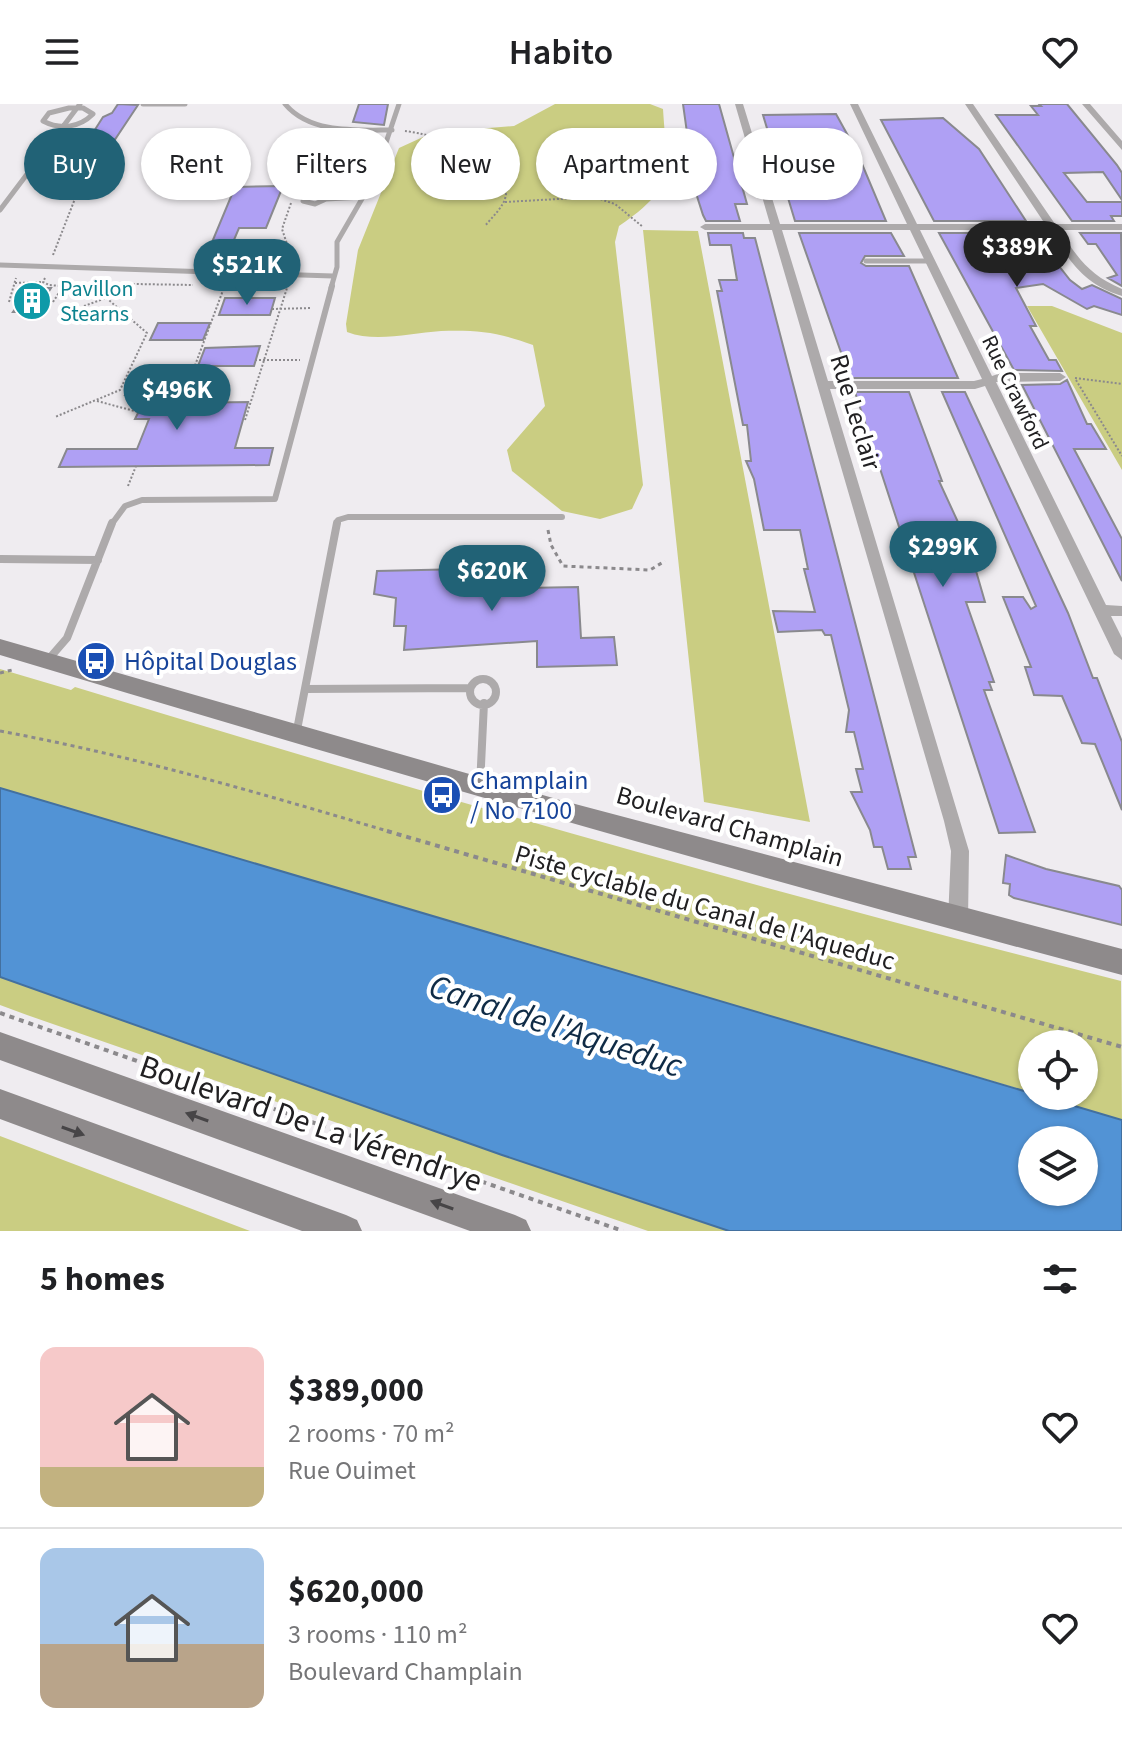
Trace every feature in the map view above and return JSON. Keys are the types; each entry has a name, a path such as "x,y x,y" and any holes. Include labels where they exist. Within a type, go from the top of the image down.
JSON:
{"main road":[{"name":"Boulevard Champlain","path":"6,658 46,662 296,736 958,920 1122,962"},
{"name":"Boulevard De La Vérendrye","path":"0,1046 515,1231"},
{"path":"0,1104 346,1231"}],"street":[{"name":"Rue Leclair","path":"739,104 953,821 960,851 958,920"},
{"name":"Rue Crawford","path":"854,104 1122,654"},
{"path":"969,104 1086,274 1122,293"},
{"path":"1086,104 1122,147"},
{"path":"705,227 1122,227"},
{"path":"823,385 975,385 1001,377 1060,377"},
{"path":"1101,610 1122,611"}],"lane":[{"path":"143,104 185,104"},
{"path":"285,104 291,113 309,123 368,128"},
{"path":"393,128 399,104"},
{"path":"0,210 78,106"},
{"path":"78,106 92,112 92,117 77,125 63,127 49,125 43,119 55,111 78,106"},
{"path":"46,662 67,638 115,516 133,502 275,499 333,276 337,242 361,200"},
{"path":"866,261 930,261"},
{"path":"0,265 333,276"},
{"path":"296,736 338,520 348,517 562,517"},
{"path":"0,559 98,560"},
{"path":"305,689 469,688 480,681 489,681 496,686 496,696 484,703 471,699 469,688"},
{"path":"479,787 484,703"}],"path":[{"path":"395,130 428,134 459,143 482,155 505,182 503,202 485,226"},
{"path":"503,202 594,197 615,204 643,227"},
{"path":"50,263 75,200"},
{"path":"41,288 48,268"},
{"path":"9,302 18,273"},
{"path":"245,420 290,276"},
{"path":"15,283 96,289 134,284 196,285"},
{"path":"181,403 227,285 211,285"},
{"path":"53,302 62,286"},
{"path":"96,289 146,334 153,334"},
{"path":"84,306 107,298"},
{"path":"274,303 282,303"},
{"path":"272,309 320,308"},
{"path":"55,417 120,390 146,334"},
{"path":"255,360 305,360"},
{"path":"1060,377 1122,384"},
{"path":"1075,378 1122,456"},
{"path":"97,401 138,412"},
{"path":"128,486 136,466"},
{"path":"544,517 551,545 563,566 650,570 665,561"},
{"path":"0,673 6,658"},
{"name":"Piste cyclable du Canal de l'Aqueduc","path":"0,731 85,746 180,770 1122,1047"},
{"name":"Boulevard De La Vérendrye","path":"0,1013 623,1231"}],"green space":[{"path":"555,104 650,104 663,109 664,128 536,128 536,200 651,200 619,226 615,242 643,485 632,509 600,519 562,511 512,471 507,450 545,406 533,345 509,337 466,331 370,337 347,332 358,250 378,200 395,200 395,158 399,148 411,142 411,200 520,200 520,128 489,128 514,126"},
{"path":"643,230 698,231 810,822 704,802"},
{"path":"1027,306 1052,306 1122,333 1122,470"},
{"path":"0,669 71,690 75,687 727,877 1121,981 1122,1120 1088,1110 1098,1110 1098,1030 1018,1030 1018,1089 0,788"},
{"path":"0,977 502,1155 729,1231 648,1231 27,1015 0,1005"},
{"path":"0,1136 250,1231 0,1231"}],"water":[{"name":"Canal de l'Aqueduc","path":"0,788 1018,1089 1018,1110 1088,1110 1122,1120 1122,1231 729,1231 502,1155 0,977"}],"building":[{"path":"118,104 138,105 123,128 96,128 103,117 112,113"},
{"path":"359,104 388,104 384,125 353,122"},
{"path":"683,104 719,104 733,154 733,200 746,200 747,204 735,204 740,221 706,221 698,200 717,200 717,128 686,128"},
{"path":"1039,104 1067,104 1117,165 1122,173 1122,200 1103,172 1064,173 1087,202 1122,202 1122,216 1111,216 1114,221 1072,221 996,115 1038,115 1031,106 1041,106"},
{"path":"836,114 844,128 767,128 763,115"},
{"path":"943,118 979,149 1026,221 934,221 881,120"},
{"path":"863,166 886,221 795,221 789,200 863,200"},
{"path":"267,186 267,200 277,200 266,228 239,228 231,247 210,247 230,200 251,200 251,187"},
{"path":"708,233 743,233 744,238 755,238 916,857 908,857 911,869 888,869 882,847 874,847 870,830 851,792 862,792 856,769 863,769 854,732 846,732 849,710 831,635 825,635 822,630 778,632 773,611 815,612 804,569 808,569 800,530 764,530 754,479 746,461 751,461 747,425 743,425 717,291 722,291 719,280 737,280 731,245 710,245"},
{"path":"799,233 891,233 904,256 865,256 861,263 866,266 909,266 958,378 850,378"},
{"path":"939,233 1033,233 1070,280 1082,289 1092,285 1122,299 1122,315 1094,306 1087,309 1043,284 1016,288 1036,326 1030,326 1049,360 1056,360 1062,371 1014,370"},
{"path":"1080,233 1121,233 1122,286 1108,278 1117,275 1096,244 1088,244"},
{"path":"30,288 51,288 36,312 13,312"},
{"path":"225,298 275,298 270,315 219,315"},
{"path":"158,323 210,323 203,340 150,340"},
{"path":"260,346 254,366 198,366 205,348"},
{"path":"190,374 179,403 248,402 235,448 273,448 269,465 59,467 67,449 137,449 149,419 135,419 147,395 125,395 134,375"},
{"path":"1067,380 1087,424 1091,424 1106,449 1074,449 1122,539 1122,581 1022,385 1060,384"},
{"path":"855,392 909,392 942,481 939,481 963,533 939,533 950,563 974,564 985,602 966,602 994,682 989,682 992,690 984,690 1035,832 999,833"},
{"path":"942,392 965,392 1068,613 1093,678 1097,678 1122,742 1122,810 1095,744 1082,743 1062,696 1034,695 1025,667 1031,667 1003,597 1023,597 1031,609 1036,606"},
{"path":"523,559 523,588 578,587 581,638 614,637 617,665 537,667 537,641 404,650 406,626 394,626 396,598 374,594 377,571 465,569 465,564"},
{"path":"1006,855 1046,869 1119,886 1122,890 1122,925 1009,895 1010,884 1003,883"}],"place":[{"name":"Pavillon Stearns","path":"32,301"},
{"name":"Hôpital Douglas","path":"96,661"},
{"name":"Champlain / No 7100","path":"442,795"}]}
